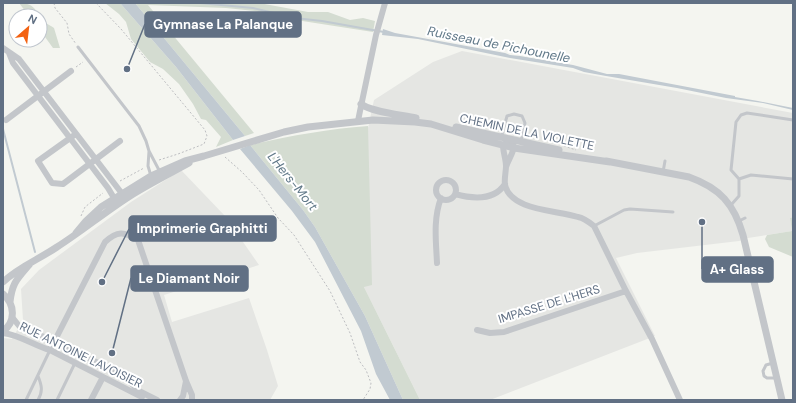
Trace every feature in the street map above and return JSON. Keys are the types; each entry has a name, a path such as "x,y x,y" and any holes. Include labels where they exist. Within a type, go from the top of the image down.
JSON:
{"street":[{"path":"358,121 376,35 385,3"},
{"path":"3,48 18,59 44,92 122,194 122,201"},
{"path":"9,53 13,63 114,198 122,201"},
{"path":"6,120 71,71"},
{"name":"CHEMIN DE LA VIOLETTE","path":"361,104 374,110 430,120 501,142 511,140 518,146"},
{"name":"CHEMIN DE LA VIOLETTE","path":"159,175 204,156 265,137 308,127 358,121 403,120 431,124 518,146 689,177 705,183 720,194 731,205 742,220 742,236 782,400"},
{"name":"CHEMIN DE LA VIOLETTE","path":"431,124 440,124"},
{"path":"76,134 38,161 52,183 63,184 120,141"},
{"path":"455,194 467,197 489,197 501,190 505,184 506,167 501,142"},
{"path":"506,167 518,146"},
{"path":"76,233 95,212 114,198 151,176 159,175"},
{"path":"3,282 17,269 32,262 58,246 159,175"},
{"path":"443,181 452,182 455,186 455,194 451,199 444,200 438,195 437,187 443,181"},
{"path":"505,184 513,198 518,202 528,206 578,216 587,220 594,226 626,291 652,339 680,400"},
{"path":"437,263 435,221 436,212 441,198"},
{"path":"50,350 104,242 112,236 120,233 129,234 138,240 192,395 192,400"},
{"path":"10,302 13,285 17,278 32,262"},
{"name":"IMPASSE DE L'HERS","path":"477,330 490,333 504,332 626,291"},
{"path":"3,294 10,302 12,307 12,317 10,323 3,332"},
{"name":"RUE ANTOINE LAVOISIER","path":"12,317 20,327 54,341 124,376 139,391 156,400"},
{"name":"RUE ANTOINE LAVOISIER","path":"3,332 15,334 40,347 50,350 148,400"},
{"path":"91,400 103,377"},
{"path":"180,400 183,396 186,380"}],"lane":[{"path":"78,47 139,126 159,175"},
{"path":"731,205 739,196 739,179 731,170 736,122 741,115 747,113 793,120"},
{"path":"501,142 507,116 519,114 524,118 525,123 518,146"},
{"path":"149,151 148,166 151,176"},
{"path":"663,172 665,161"},
{"path":"739,179 751,175 793,179"},
{"path":"594,226 624,210 630,209 673,212"},
{"path":"26,400 50,350"},
{"path":"57,400 75,363"},
{"path":"773,363 766,365 763,371 764,376 767,378 777,378"},
{"path":"38,376 42,386 42,393 38,400"}],"path":[{"path":"54,3 55,8 67,23 71,37 78,47"},
{"path":"96,3 121,29 205,130 206,136 204,144 157,160"},
{"path":"71,71 87,59"},
{"path":"561,146 574,148 580,152"},
{"path":"221,151 222,156 227,158 259,190 278,218 294,235 330,291 350,333 360,362 366,370 371,383 370,389 363,400"}],"shaded area":[{"path":"19,3 25,3 34,8 23,8"},
{"path":"105,3 120,3 176,67 233,140 216,147 221,137 206,120 201,119 193,104 179,84 163,69 150,62 131,39 126,22 119,14"},
{"path":"120,3 135,3 245,136 233,140 176,67"},
{"path":"135,3 259,3 308,12 328,12 350,20 363,18 375,21 373,32 283,18 255,11 226,8 148,5 254,133 245,136"},
{"path":"48,24 54,28 60,48 53,48 48,41"},
{"path":"383,29 395,33 510,55 573,65 607,74 619,74 735,96 793,108 793,110 763,103 726,98 584,72 573,68 510,58 418,39 382,35"},
{"path":"462,51 793,113 793,217 790,218 792,231 748,238 739,241 637,253 616,258 655,336 490,400 420,400 364,287 368,128 374,100 433,62"},
{"path":"368,126 372,285 364,287 420,400 403,400 365,316 315,227 250,145 309,133"},
{"path":"250,145 315,227 365,316 403,400 390,400 376,374 361,331 315,242 292,211 240,149"},
{"path":"181,170 225,216 259,265 164,295 172,322 249,298 278,386 270,400 3,400 3,338 12,339 23,320 21,289 39,270 131,202"},
{"path":"793,217 793,257 769,247 765,239 767,235 792,231 790,218"}],"waterway":[{"name":"Ruisseau de Pichounelle","path":"200,3 253,8 295,18 322,21 384,32"},
{"path":"3,129 35,252"}],"place":[{"name":"Gymnase La Palanque","path":"127,69"},
{"name":"A+ Glass","path":"702,222"},
{"name":"Imprimerie Graphitti","path":"102,282"},
{"name":"Le Diamant Noir","path":"112,353"}],"water label":[{"name":"L'Hers-Mort","path":"293,181"}]}
